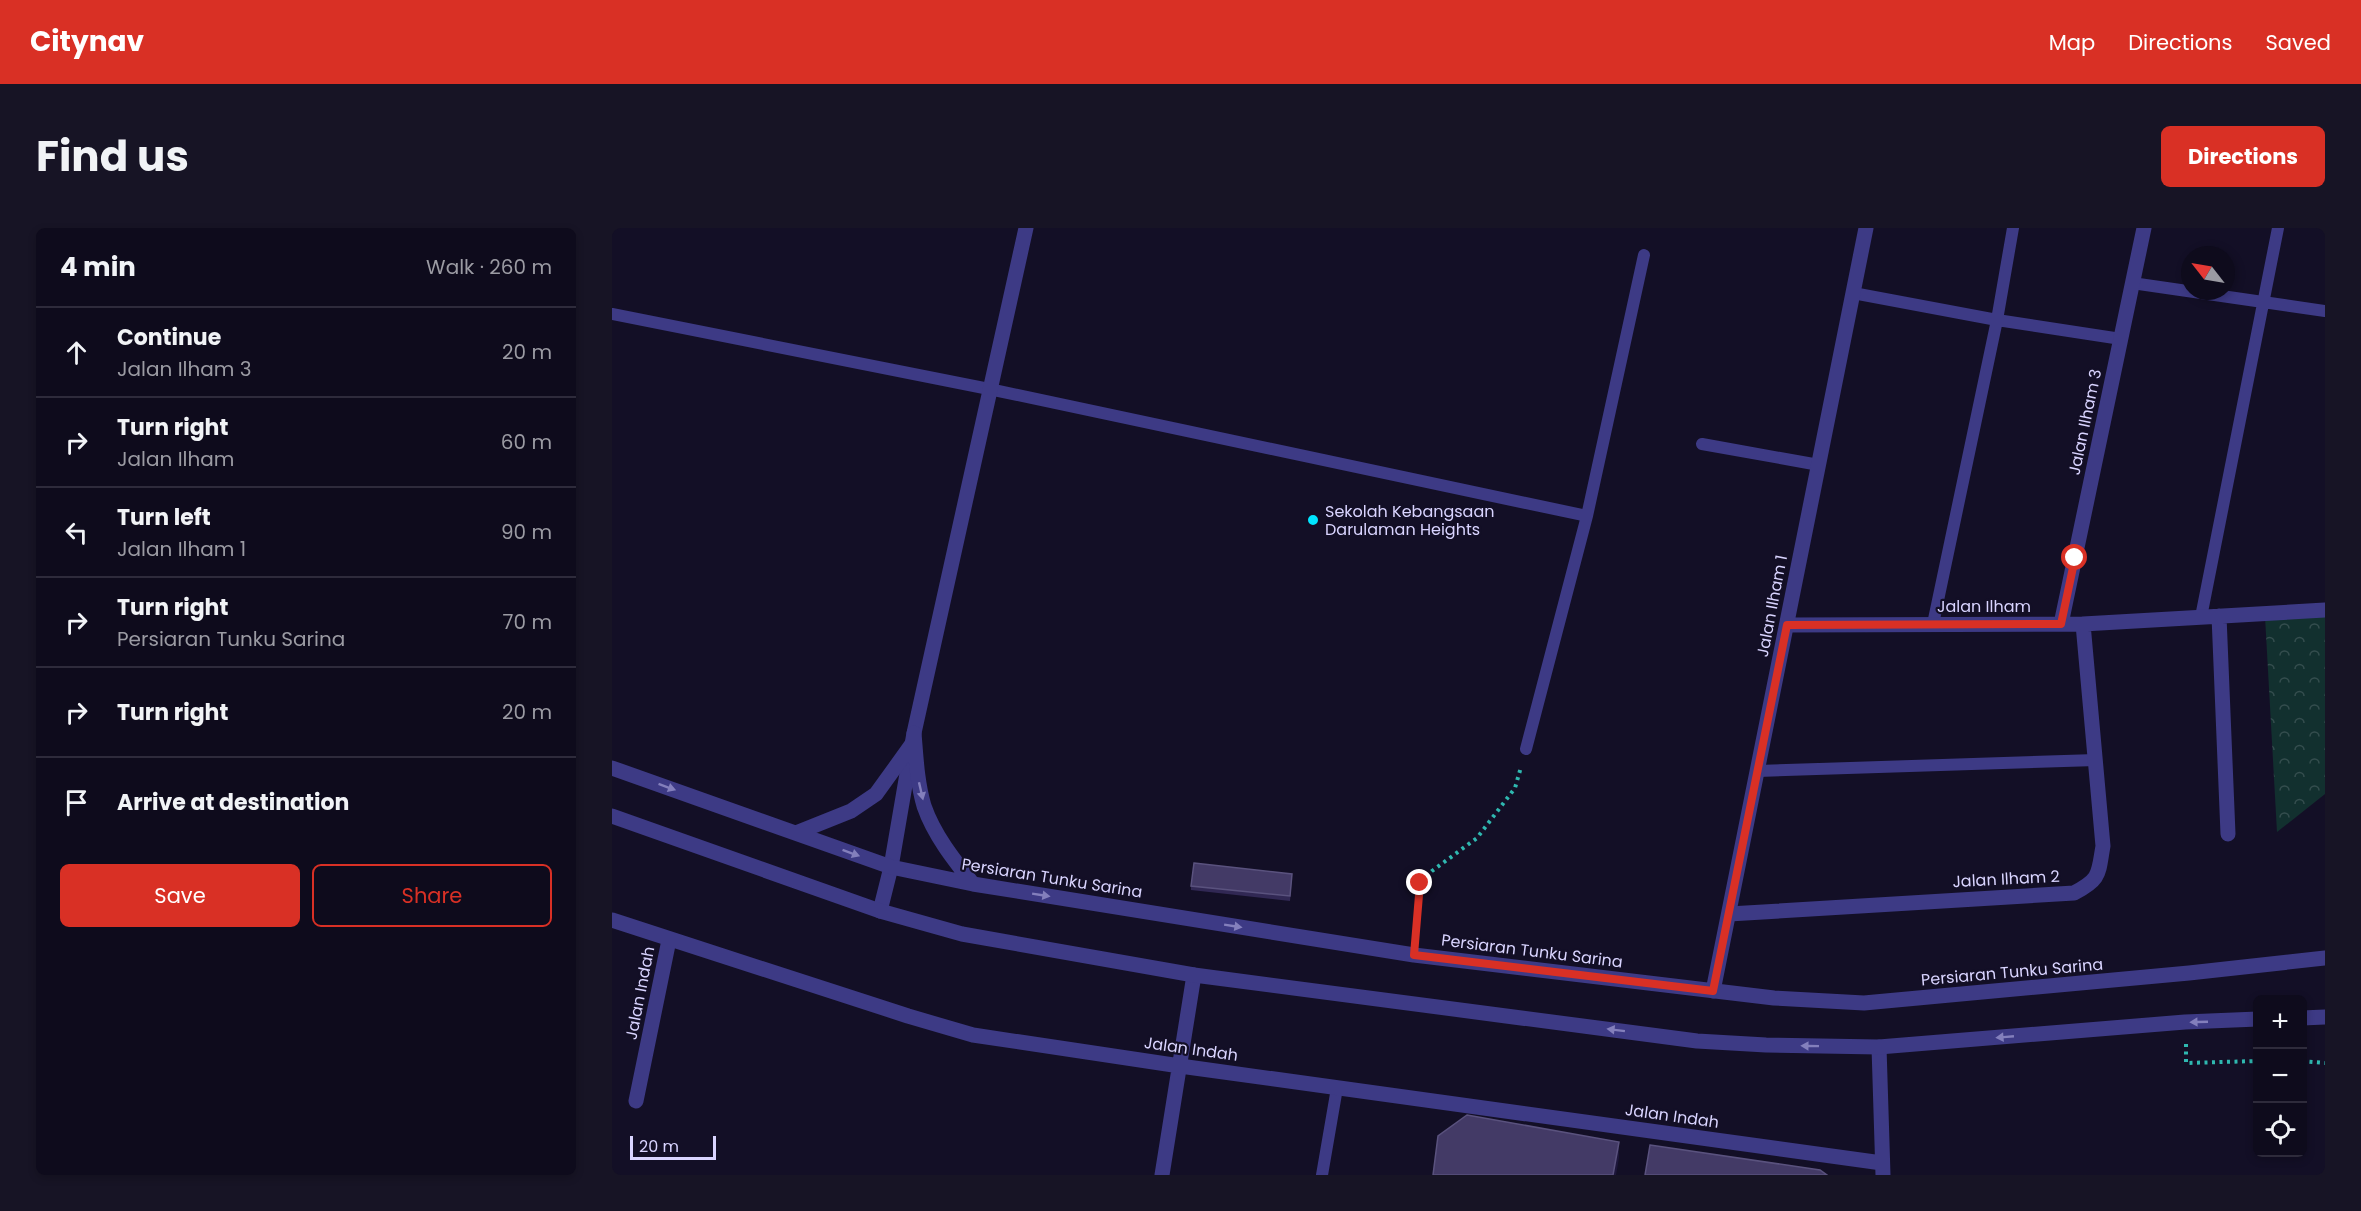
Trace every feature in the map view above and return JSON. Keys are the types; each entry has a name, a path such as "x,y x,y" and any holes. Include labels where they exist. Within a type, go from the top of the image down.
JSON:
{"street":[{"path":"880,911 891,867 913,738 1026,228"},
{"name":"Jalan Ilham 1","path":"1713,991 1866,228"},
{"name":"Jalan Ilham 3","path":"2061,624 2144,228"},
{"name":"Jalan Ilham","path":"1787,625 2083,624 2325,610"},
{"path":"2219,616 2228,834"},
{"name":"Jalan Ilham 2","path":"1729,914 2074,893 2092,884 2098,871 2103,846 2083,624"},
{"path":"796,833 851,811 876,794 913,738"},
{"path":"913,738 924,807 951,856 973,884"},
{"name":"Persiaran Tunku Sarina","path":"612,768 891,867 973,884 1414,955 1774,998 1864,1003 2189,974 2325,957"},
{"path":"612,816 880,911 962,934 1194,975 1697,1041 1879,1047 2185,1022 2253,1019"},
{"path":"612,920 669,940"},
{"name":"Jalan Indah","path":"636,1101 669,940 973,1035 1883,1169"},
{"path":"1162,1175 1194,975"},
{"path":"2307,1018 2325,1017"},
{"path":"1879,1047 1883,1169"}],"lane":[{"path":"1933,624 1997,320 2013,228"},
{"path":"2201,617 2278,228"},
{"path":"1526,749 1587,516 1644,255"},
{"path":"2132,283 2325,311"},
{"path":"1853,293 1997,320 2121,339"},
{"path":"612,314 989,389 1587,516"},
{"path":"1702,444 1819,465"},
{"path":"1758,771 2096,760"},
{"path":"1322,1175 1337,1088"}],"path":[{"path":"1414,955 1420,883 1432,871 1477,838 1489,823 1515,788 1526,749"},
{"path":"2185,1022 2186,1063 2253,1061"},
{"path":"2307,1061 2325,1063"}],"green space":[{"path":"2325,612 2325,794 2277,832 2265,616"}],"building":[{"path":"1194,863 1292,874 1290,896 1191,886"},
{"path":"1467,1115 1619,1142 1613,1175 1433,1175 1438,1136"},
{"path":"1650,1145 1820,1170 1827,1175 1645,1175"}],"place":[{"name":"Sekolah Kebangsaan Darulaman Heights","path":"1313,520"}],"route":[{"path":"1420,883 1414,955 1713,991 1787,625 2061,624 2075,558"}]}
